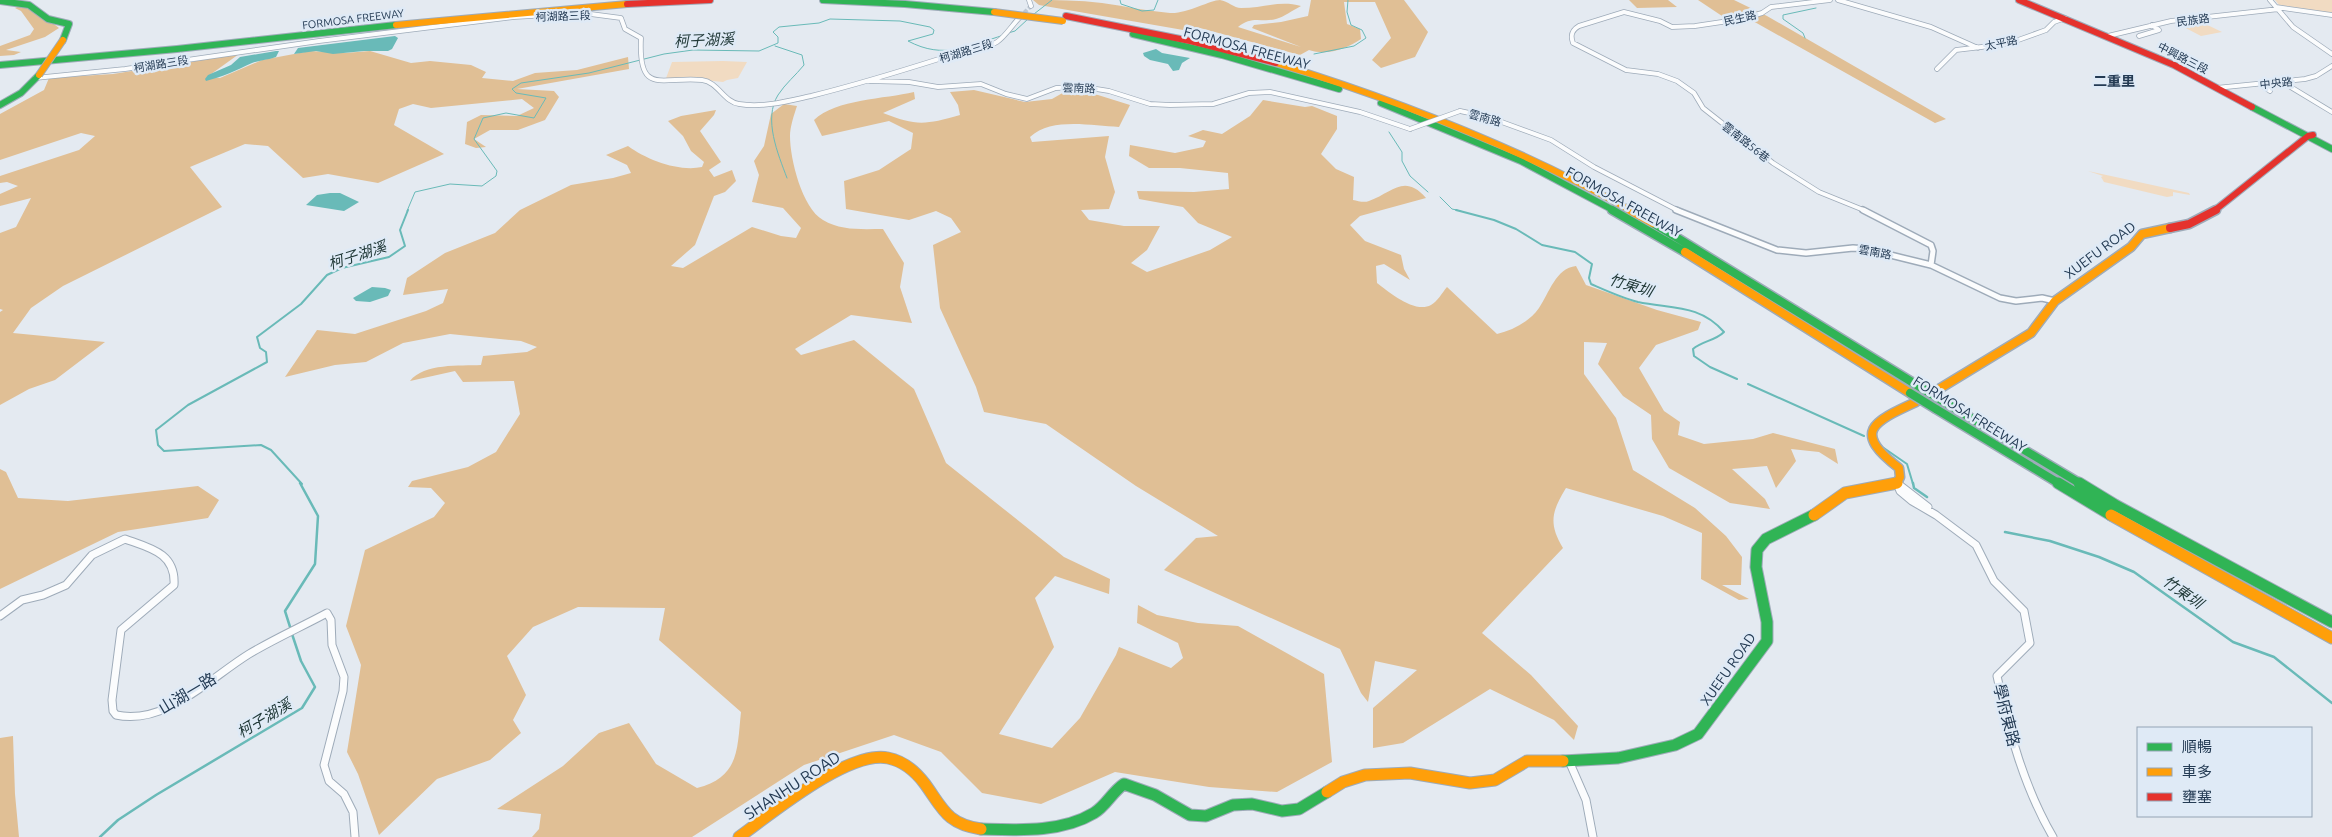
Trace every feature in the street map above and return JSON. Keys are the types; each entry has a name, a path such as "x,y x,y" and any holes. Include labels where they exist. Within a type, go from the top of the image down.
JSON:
{"main road":[{"name":"FORMOSA FREEWAY","path":"0,60 140,50 497,10 608,0"},
{"name":"FORMOSA FREEWAY","path":"0,65 165,52 561,8 710,0"},
{"name":"FORMOSA FREEWAY","path":"823,0 996,9"},
{"name":"FORMOSA FREEWAY","path":"916,0 1146,30 1243,53 1322,76 1463,128 1546,165 1608,198 1692,246 2115,505 2332,622"},
{"path":"2019,0 2179,64 2220,88 2332,145"},
{"path":"2026,0 2065,18"},
{"path":"0,1 29,5 48,19 69,24 66,36 37,77 21,93 0,105"},
{"name":"FORMOSA FREEWAY","path":"1065,19 1177,44 1291,74 1367,98 1483,145 1539,171 1665,240 1910,393 2113,516 2332,638"},
{"path":"2310,135 2332,149"},
{"name":"XUEFU ROAD","path":"1939,389 2031,334 2055,301 2131,247 2142,234 2189,224 2211,214 2310,135"},
{"path":"1897,483 1900,477 1899,468 1871,442 1871,436 1874,426 1897,410 1916,402"},
{"name":"XUEFU ROAD","path":"1569,761 1618,758 1649,752 1675,745 1698,734 1767,641 1767,622 1756,567 1757,550 1766,539 1807,520 1838,496 1849,491 1881,488 1897,483"},
{"name":"SHANHU ROAD","path":"739,837 834,774 863,759 877,756 898,761 916,772 952,824 984,829 1052,825 1081,821 1096,812 1115,788 1124,784 1155,796 1190,815 1206,816 1233,805 1252,804 1282,811 1299,809 1342,782 1365,775 1410,773 1470,783 1495,780 1527,761 1569,761"}],"street":[{"path":"1029,0 1031,6"},
{"name":"民生路","path":"1586,23 1624,12 1677,27 1742,19 1762,13 1771,6 1830,0"},
{"path":"1838,0 1898,19 1931,27 1978,48"},
{"path":"2270,0 2294,27 2332,54"},
{"name":"民族路","path":"2110,35 2152,25 2278,8 2332,15"},
{"name":"柯湖路三段","path":"37,77 115,71 357,36 483,22 572,14 607,15 621,18 626,30 641,38 640,57 646,74 655,80 668,82 703,80 719,88 731,100 747,105 780,103 865,81 997,42 1007,28 1020,17"},
{"name":"太平路","path":"1937,69 1956,50 2007,44 2046,30 2065,18"},
{"name":"雲南路56巷","path":"1586,23 1574,29 1571,33 1573,42 1626,70 1658,74 1677,81 1694,93 1703,108 1773,164 1819,192 1867,212 1931,245 1933,250 1931,265"},
{"path":"2139,36 2159,30 2152,25"},
{"name":"中央路","path":"2220,88 2284,82 2316,76 2332,66"},
{"name":"雲南路","path":"865,81 910,82 938,87 981,84 1006,94 1027,99 1056,88 1084,87 1109,91 1150,104 1164,105 1213,104 1228,101 1249,93 1270,92 1360,112 1410,130 1460,112 1488,117 1551,140 1594,167 1673,209 1777,250 1806,253 1854,248 1866,249 1931,265 2000,298 2016,301 2042,298 2055,301"},
{"path":"2284,82 2332,112"},
{"path":"2260,84 2270,91"},
{"name":"學府東路","path":"1897,483 1900,491 1906,496 1936,515 1976,545 1994,581 2024,611 2030,643 1997,676 2011,739 2038,807 2053,837"},
{"name":"山湖一路","path":"0,616 22,600 43,595 66,585 92,555 125,539 157,550 173,565 174,585 122,630 112,700 113,711 116,715 125,717 149,714 174,704 249,654 298,630 327,613 331,620 332,646 344,677 343,691 324,765 329,780 344,794 353,812 355,837"},
{"path":"1569,761 1586,800 1593,837"}],"shaded area":[{"path":"1033,0 1093,2 1170,13 1177,13 1220,0 1241,8 1293,4 1301,6 1279,18 1248,21 1238,27 1301,47 1252,28 1254,25 1308,16 1311,0 1404,0 1428,32 1415,57 1381,68 1372,60 1391,38 1375,2 1344,2 1347,24 1360,29 1361,39 1349,46 1329,52 1309,50 1300,55 1200,28 1189,31 1039,5"},
{"path":"1629,0 1668,0 1677,7 1637,8"},
{"path":"1698,0 1734,0 1767,16 1946,119 1935,123 1744,16 1725,18"},
{"path":"2275,0 2332,0 2332,13 2279,5"},
{"path":"20,6 32,7 59,28 45,37 6,50 21,52 14,55 0,56 0,46 30,35 34,29 21,11 15,8"},
{"path":"2195,19 2222,32 2201,36 2174,22"},
{"path":"310,51 345,53 370,51 411,63 430,61 471,65 486,72 482,78 513,81 535,73 577,70 628,57 629,69 517,89 554,91 559,97 545,120 518,130 490,130 474,139 486,147 476,148 465,144 467,122 481,115 517,116 534,108 522,99 431,108 413,104 399,109 394,125 444,154 378,183 328,174 303,178 268,146 245,144 190,167 222,207 63,286 31,308 13,333 105,342 55,380 29,389 0,405 0,312 3,310 0,309 0,233 16,227 31,198 0,206 0,194 18,186 7,182 0,183 0,176 79,150 95,136 81,133 0,160 0,114 44,90 49,78 113,74 239,54 207,77 220,78 262,60"},
{"path":"672,62 747,62 738,78 723,82 694,79 665,81"},
{"path":"974,90 1025,102 1052,99 1066,91 1098,95 1130,105 1119,127 1084,124 1060,125 1039,131 1030,137 1032,142 1109,136 1105,157 1115,192 1109,209 1081,210 1089,220 1124,226 1160,226 1147,250 1131,263 1147,272 1210,250 1232,237 1198,223 1183,207 1139,199 1137,191 1194,192 1229,189 1228,173 1180,168 1149,168 1129,156 1130,145 1175,153 1203,147 1206,141 1188,136 1203,130 1222,134 1250,116 1263,100 1305,107 1312,106 1337,116 1337,129 1321,154 1336,169 1354,177 1353,200 1367,202 1404,186 1411,187 1426,198 1360,216 1350,225 1365,241 1401,255 1404,269 1410,280 1384,264 1376,266 1377,283 1402,301 1418,307 1425,307 1435,302 1447,287 1497,334 1515,328 1526,321 1539,308 1558,276 1563,271 1576,266 1586,285 1657,310 1701,322 1698,330 1656,345 1639,368 1664,411 1680,422 1678,435 1704,444 1753,439 1773,433 1835,449 1838,464 1819,452 1791,449 1796,461 1776,488 1767,466 1732,469 1765,499 1770,509 1730,503 1669,468 1652,439 1651,415 1623,396 1598,364 1607,343 1584,342 1584,374 1616,418 1633,470 1695,508 1726,536 1742,557 1741,585 1722,585 1749,599 1739,600 1701,579 1702,533 1663,516 1566,488 1555,510 1554,517 1555,531 1563,548 1482,633 1531,675 1578,726 1574,740 1554,720 1490,689 1403,743 1373,748 1373,708 1417,670 1375,661 1368,702 1361,693 1340,649 1164,570 1196,538 1218,536 1136,486 1046,424 984,412 976,387 940,308 933,245 961,232 951,218 936,211 909,220 846,209 844,181 879,170 911,149 913,133 889,121 822,136 814,120 823,113 848,104 914,92 915,99 883,113 913,122 938,121 960,115 958,105 950,92"},
{"path":"784,104 797,106 790,136 792,157 803,194 809,205 816,214 830,224 852,229 883,229 904,263 900,287 912,323 851,315 795,349 801,355 854,340 914,389 946,463 1064,557 1110,579 1109,594 1055,576 1035,598 1054,647 999,734 1052,748 1080,718 1119,647 1171,668 1183,658 1178,643 1137,623 1138,605 1157,615 1198,623 1238,626 1324,674 1332,762 1277,792 1209,787 1115,772 1041,804 982,793 941,752 894,735 804,765 692,837 532,837 539,829 541,814 497,809 563,766 599,733 629,723 656,764 697,788 721,777 729,769 737,749 741,712 659,640 665,608 578,607 533,627 507,656 526,695 513,720 521,733 490,760 437,779 379,835 358,774 347,752 361,665 346,626 365,550 434,517 445,503 431,488 408,487 412,481 468,467 496,452 520,414 514,381 463,382 455,371 410,381 416,375 433,368 481,365 483,356 527,352 537,347 521,341 450,334 403,343 366,362 335,365 285,377 317,330 355,334 426,311 443,303 448,289 403,295 407,278 445,253 495,233 520,210 571,185 631,173 627,165 606,155 628,146 644,156 664,164 683,168 702,167 704,162 691,151 683,136 668,121 681,116 716,110 700,131 721,162 709,170 714,177 732,170 736,181 725,192 714,196 695,245 671,266 683,268 752,227 781,236 796,238 801,228 783,208 752,202 759,175 754,161 764,146 771,114"},
{"path":"2088,171 2189,193 2190,195 2173,192 2173,196 2167,197 2104,182 2101,177 2103,176"},
{"path":"0,469 6,472 18,498 68,501 198,486 219,500 208,518 118,532 0,589"},
{"path":"13,736 19,837 0,837 0,738"}],"water":[{"path":"395,36 398,38 392,49 388,51 333,54 316,51 294,54 298,48"},
{"path":"1156,49 1162,53 1190,58 1182,63 1179,70 1173,71 1168,64 1150,60 1144,56 1143,53"},
{"path":"279,51 276,57 252,63 206,81 205,79 208,75 231,65 240,57"},
{"path":"340,193 359,202 344,211 306,205 317,195"},
{"path":"372,287 391,290 388,296 370,302 356,301 353,298"}],"waterway":[{"name":"柯子湖溪","path":"1034,14 1052,0"},
{"name":"柯子湖溪","path":"1120,0 1121,4 1142,11 1154,10 1158,0"},
{"name":"竹東圳","path":"1314,54 1354,46 1366,38 1362,30 1351,25 1347,12 1348,0"},
{"path":"1805,38 1803,33 1783,19 1783,15 1816,8"},
{"name":"柯子湖溪","path":"407,211 415,192 450,184 482,186 496,176 497,171 474,139 483,118 506,113 534,118 546,98 516,93 512,89 521,83 589,73 664,54 693,50 759,51 778,43 778,37 773,32 779,27 819,23 830,19 900,21 930,27 934,30 933,34 908,41 933,50 967,47 1004,35"},
{"name":"柯子湖溪","path":"1008,33 1015,31 1028,19"},
{"path":"775,46 802,55 804,65 778,95 772,115 774,136 787,178"},
{"name":"竹東圳","path":"1389,132 1402,152 1402,161 1410,176 1428,192"},
{"name":"竹東圳","path":"1440,197 1452,209 1461,211"},
{"name":"柯子湖溪","path":"302,484 271,450 261,445 164,451 158,445 156,430 188,405 267,362 266,352 260,348 257,337 301,304 327,275 342,268 389,257 405,246 400,230 408,210"},
{"name":"竹東圳","path":"1456,210 1494,220 1516,229 1542,245 1575,252 1592,264 1589,278 1591,284 1609,292 1638,302 1684,309 1705,316 1724,332 1693,349 1694,356 1710,367 1737,379"},
{"name":"竹東圳","path":"1748,384 1864,436"},
{"name":"竹東圳","path":"1878,444 1907,464 1913,484"},
{"name":"柯子湖溪","path":"291,630 285,611 315,564 318,516 300,483"},
{"name":"竹東圳","path":"1913,483 1914,488 1927,497"},
{"name":"竹東圳","path":"2005,532 2050,541 2099,557 2134,572 2233,642 2274,657 2332,703"},
{"name":"柯子湖溪","path":"100,837 118,820 156,795 302,708 315,687 301,661 292,634"}],"tunnel":[{"path":"1020,17 1031,6"}],"traffic: fast":[{"path":"823,0 905,4 994,12"},
{"path":"0,1 29,5 48,19 69,24 63,40"},
{"path":"0,65 177,49 396,25"},
{"path":"1133,34 1222,55 1339,89"},
{"path":"0,105 21,93 39,75"},
{"path":"1381,103 1521,161 1588,196 1685,252"},
{"path":"2252,107 2332,149"},
{"path":"1653,223 1920,387"},
{"path":"1920,387 1946,403"},
{"path":"1910,393 1936,409"},
{"path":"1946,403 2115,505 2332,622"},
{"path":"1936,409 2111,515"},
{"path":"1563,761 1618,758 1675,745 1698,734 1767,641 1767,622 1756,567 1757,550 1766,539 1814,515"},
{"path":"981,829 1039,828 1083,819 1098,810 1124,784 1155,795 1190,815 1206,816 1233,805 1252,804 1282,811 1299,809 1327,792"}],"traffic: slow":[{"path":"396,25 627,4"},
{"path":"994,12 1063,21"},
{"path":"39,75 63,40"},
{"path":"1276,63 1374,94 1469,131 1562,174 1653,223"},
{"path":"1939,389 2031,333 2055,301 2131,247 2142,234 2170,228"},
{"path":"1685,252 1910,393"},
{"path":"1814,515 1831,501 1845,493 1897,483 1900,477 1899,468 1878,451 1871,437 1873,430 1885,418 1916,402"},
{"path":"2111,515 2332,638"},
{"path":"739,837 828,776 865,759 881,757 895,760 913,771 923,781 953,821 961,825 981,829"},
{"path":"1327,792 1343,782 1365,775 1410,773 1470,783 1495,780 1527,761 1563,761"}],"traffic: jam":[{"path":"627,4 710,0"},
{"path":"2019,0 2174,65 2252,107"},
{"path":"1066,16 1190,41 1276,63"},
{"path":"2170,228 2189,224 2211,214 2308,136 2313,135"}],"district":[{"name":"二重里","path":"2114,81"}]}
